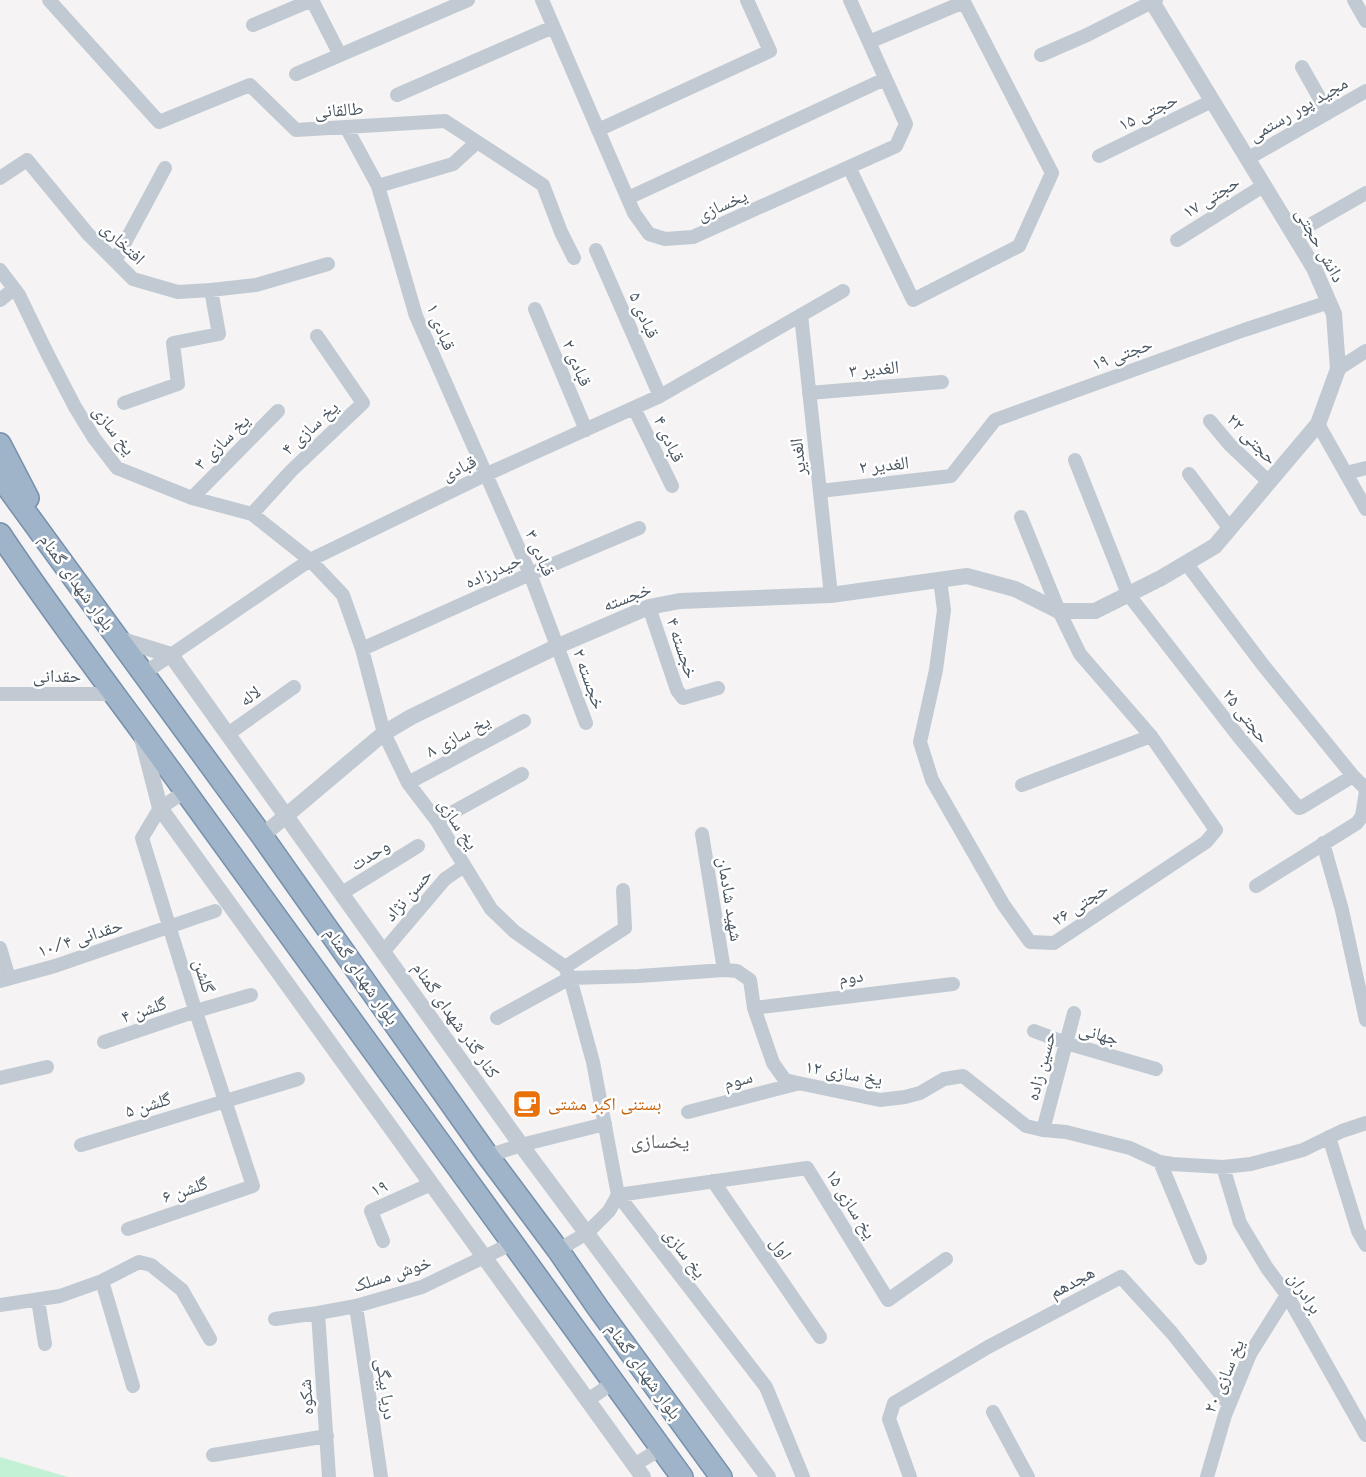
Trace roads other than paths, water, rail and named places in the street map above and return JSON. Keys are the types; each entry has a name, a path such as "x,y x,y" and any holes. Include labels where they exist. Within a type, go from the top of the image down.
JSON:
{"highway":[{"path":"0,444 57,554"},
{"name":"بلوار شهدای گمنام","path":"0,477 262,836 721,1477"},
{"name":"بلوار شهدای گمنام","path":"0,534 28,576 682,1477"},
{"path":"0,547 28,576"},
{"path":"335,999 363,977"}],"street":[{"name":"طالقانی","path":"49,0 159,122 250,85 296,130 446,121 543,185 573,258"},
{"path":"253,25 312,0 340,55"},
{"path":"296,74 468,0"},
{"name":"یخسازی","path":"542,0 634,213 649,234 664,239 693,237 896,146 906,124 850,0"},
{"path":"598,130 770,51 747,0"},
{"path":"1354,0 1366,21"},
{"path":"1041,55 1087,35 1153,1"},
{"name":"دانش حجتی","path":"1059,611 1095,611 1215,546 1318,424 1338,369 1334,314 1314,268 1153,1"},
{"path":"849,167 913,300 1018,246 1052,173 964,2 869,42"},
{"path":"397,95 554,27"},
{"path":"1302,67 1328,113"},
{"path":"628,198 885,79"},
{"name":"مجید پور رستمی","path":"1247,159 1366,91"},
{"name":"حجتی ۱۵","path":"1099,156 1212,101"},
{"name":"قبادی ۱","path":"346,128 378,186 416,316 485,475"},
{"path":"378,186 453,164 477,142"},
{"name":"افتخاری","path":"0,178 27,160 88,234 133,279 178,292 256,285 328,264"},
{"path":"115,261 165,168"},
{"name":"حجتی ۱۷","path":"1177,240 1263,186"},
{"path":"1294,234 1366,193"},
{"name":"قبادی ۵","path":"596,250 660,396"},
{"name":"یخ سازی","path":"0,270 19,295 75,407 94,438 117,468 192,498 252,514 310,560 343,595 362,649 384,733 408,783 437,821 491,909 515,932 568,973 593,1062 618,1194 766,1387 803,1477"},
{"path":"0,300 14,289"},
{"path":"124,403 178,384 173,343 219,334 211,290"},
{"name":"قبادی","path":"143,674 310,560 485,475 660,396 843,291"},
{"name":"حجتی ۱۹","path":"951,476 995,420 1244,330 1329,302"},
{"name":"قبادی ۲","path":"535,309 586,430"},
{"name":"الغدیر","path":"801,315 831,595"},
{"name":"یخ سازی ۴","path":"252,514 291,471 363,403 317,336"},
{"path":"1338,369 1366,351"},
{"name":"الغدیر ۳","path":"809,393 942,382"},
{"name":"قبادی ۴","path":"634,408 672,486"},
{"name":"یخ سازی ۳","path":"192,498 278,411"},
{"name":"حجتی ۲۲","path":"1210,421 1230,445 1269,482"},
{"path":"1318,424 1366,509"},
{"path":"1075,460 1128,594"},
{"path":"1346,473 1366,468"},
{"path":"1189,474 1230,529"},
{"name":"قبادی ۳","path":"485,475 530,574 558,646"},
{"name":"الغدیر ۲","path":"820,490 951,476"},
{"name":"حجتی ۲۶","path":"940,580 944,610 936,670 920,742 932,780 1003,904 1030,942 1054,942 1206,842 1216,830 1150,735 1080,654 1059,611 1021,517"},
{"name":"حیدرزاده","path":"362,649 639,528"},
{"path":"1186,563 1263,665 1366,790 1362,816 1357,823 1256,886"},
{"name":"خجسته","path":"262,836 384,733 411,717 558,646 649,607 680,601 831,595 968,576 1015,589 1059,611"},
{"name":"حجتی ۲۵","path":"1128,594 1239,737 1299,808 1353,776"},
{"name":"خجسته ۴","path":"649,607 677,690 683,698 718,688"},
{"path":"119,639 171,655"},
{"name":"خجسته ۲","path":"558,646 586,723"},
{"name":"کنار گذر شهدای گمنام","path":"171,655 521,1145 768,1477"},
{"name":"لاله","path":"228,734 294,687"},
{"name":"حقدانی","path":"0,694 115,694"},
{"name":"یخ سازی ۸","path":"408,783 524,721"},
{"path":"139,728 160,808 483,1257 639,1471 662,1448"},
{"path":"1022,785 1150,735"},
{"path":"437,821 522,774"},
{"name":"گلشن","path":"186,791 160,808 142,838 253,1186"},
{"name":"شهید شادمان","path":"702,834 724,970"},
{"path":"1323,843 1342,910 1366,1020"},
{"name":"وحدت","path":"342,893 418,846"},
{"name":"حسن نژاد","path":"383,952 446,879 464,866"},
{"path":"497,1018 568,973 625,928 622,890"},
{"name":"حقدانی ۱۰/۴","path":"5,979 55,966 215,911"},
{"path":"0,948 5,979"},
{"name":"یخ سازی ۱۲","path":"568,973 639,976 724,970 737,972 750,980 754,1008 773,1063 785,1080 880,1100 921,1093 944,1079 963,1076 1026,1126 1066,1132 1130,1148 1160,1162 1223,1167 1251,1164 1303,1150 1342,1131 1366,1123"},
{"name":"دوم","path":"754,1008 953,984"},
{"name":"گلشن ۴","path":"104,1042 251,995"},
{"name":"حسین زاده","path":"1043,1130 1074,1013"},
{"name":"جهانی","path":"1034,1031 1156,1069"},
{"path":"0,1078 47,1067"},
{"name":"گلشن ۵","path":"81,1144 298,1079"},
{"name":"سوم","path":"688,1112 798,1083"},
{"path":"489,1156 521,1145 605,1124"},
{"path":"1329,1137 1358,1231 1366,1245"},
{"path":"1160,1162 1200,1258"},
{"name":"برادران","path":"1223,1167 1240,1223 1267,1268 1287,1294 1366,1435"},
{"name":"یخ سازی ۱۵","path":"618,1194 807,1168 888,1300 946,1259"},
{"name":"اول","path":"713,1181 820,1337"},
{"name":"۱۹","path":"383,1241 371,1211 430,1184"},
{"name":"گلشن ۶","path":"128,1229 253,1186"},
{"path":"558,1251 587,1233 609,1211 618,1194"},
{"name":"خوش مسلک","path":"275,1319 356,1306 422,1287 513,1243"},
{"path":"0,1305 60,1296 102,1281 139,1262 151,1265 182,1290 210,1339"},
{"name":"هجدهم","path":"910,1477 889,1419 894,1403 988,1347 1121,1277 1172,1333 1229,1405"},
{"path":"102,1281 133,1386"},
{"name":"یخ سازی ۲۰","path":"1207,1477 1225,1415 1250,1354 1287,1294"},
{"path":"38,1300 45,1344"},
{"name":"دریا بیگی","path":"356,1306 381,1477"},
{"name":"شکوه","path":"318,1313 329,1477"},
{"path":"588,1400 614,1382"},
{"path":"993,1412 1028,1477"},
{"path":"213,1455 327,1436"}],"place":[{"name":"بستنی اکبر مشتی","path":"527,1104"}],"district":[{"name":"یخسازی","path":"660,1141"}]}
